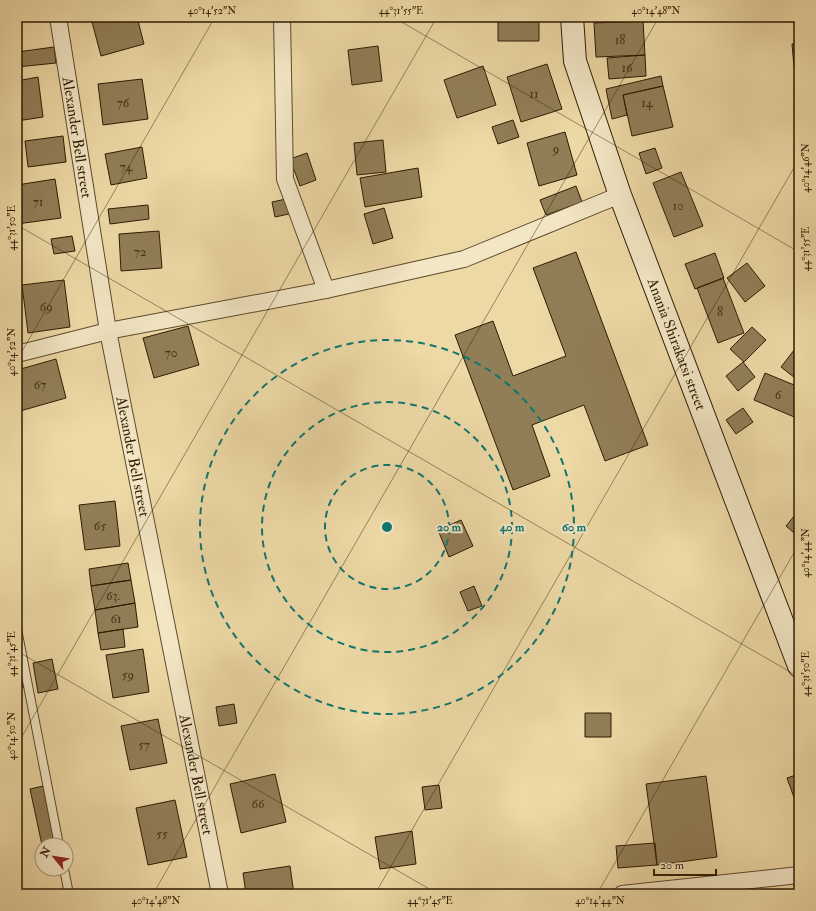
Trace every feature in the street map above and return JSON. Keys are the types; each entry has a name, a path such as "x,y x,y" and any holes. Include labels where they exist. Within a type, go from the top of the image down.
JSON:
{"main road":[{"name":"Anania Shirakatsi street","path":"572,17 575,61 620,195 799,666"}],"street":[{"name":"Alexander Bell street","path":"58,17 108,331 220,894"},
{"path":"282,17 285,179 326,290"},
{"path":"17,354 108,331 326,290 464,259 620,195"},
{"path":"622,894 799,875"}],"lane":[{"path":"17,629 58,837"},
{"path":"66,877 69,894"}],"building":[{"path":"17,17 34,17 35,20 17,22"},
{"path":"137,17 144,44 101,56 91,18"},
{"path":"498,17 539,17 539,41 498,41"},
{"path":"643,21 645,55 596,57 594,23"},
{"path":"799,43 799,66 794,67 792,44"},
{"path":"378,46 382,81 352,85 348,50"},
{"path":"54,47 56,63 17,67 17,52"},
{"path":"645,55 646,76 609,79 607,58"},
{"path":"547,64 562,109 521,122 507,77"},
{"path":"483,66 496,105 457,118 444,80"},
{"path":"661,76 663,86 623,95 627,115 612,119 606,89"},
{"path":"38,77 43,117 17,121 17,81"},
{"path":"142,79 148,119 103,125 98,84"},
{"path":"663,86 673,127 632,136 623,95"},
{"path":"513,120 519,137 498,144 492,127"},
{"path":"565,132 577,175 539,186 527,143"},
{"path":"63,136 66,162 28,167 25,141"},
{"path":"383,140 386,172 357,175 354,143"},
{"path":"142,147 147,178 111,185 105,154"},
{"path":"655,148 662,168 646,174 639,153"},
{"path":"307,153 316,180 300,186 290,159"},
{"path":"418,168 422,197 365,207 360,178"},
{"path":"681,172 703,226 674,237 653,183"},
{"path":"55,179 61,218 17,224 17,185"},
{"path":"576,186 582,202 546,215 540,200"},
{"path":"286,199 289,214 275,217 272,202"},
{"path":"148,205 149,219 110,224 108,209"},
{"path":"384,208 393,238 373,244 364,214"},
{"path":"159,231 162,268 121,271 119,234"},
{"path":"72,236 75,251 54,254 51,239"},
{"path":"576,252 648,445 605,461 584,405 532,425 550,476 513,490 455,335 493,321 513,376 566,356 533,268"},
{"path":"715,253 724,278 695,289 685,264"},
{"path":"747,263 765,286 745,302 727,278"},
{"path":"723,278 744,333 718,343 697,288"},
{"path":"64,280 70,327 28,333 22,285"},
{"path":"188,326 199,365 154,378 143,338"},
{"path":"752,327 766,340 744,362 730,349"},
{"path":"798,345 799,346 799,381 781,367"},
{"path":"56,359 66,398 20,411 17,399 17,370"},
{"path":"743,362 755,377 738,391 726,376"},
{"path":"765,373 799,387 799,419 754,400"},
{"path":"743,408 753,422 736,434 726,420"},
{"path":"115,501 120,546 85,550 79,505"},
{"path":"799,510 799,537 786,526"},
{"path":"461,520 473,546 449,557 438,530"},
{"path":"128,563 131,580 91,586 89,569"},
{"path":"131,580 135,603 95,610 91,586"},
{"path":"474,586 482,606 468,611 460,592"},
{"path":"135,603 138,627 98,633 95,610"},
{"path":"123,629 125,647 101,650 98,633"},
{"path":"143,649 149,692 113,698 106,655"},
{"path":"52,659 58,689 38,693 33,663"},
{"path":"20,663 24,687 17,688 17,664"},
{"path":"234,704 237,723 219,726 216,707"},
{"path":"585,713 611,713 611,737 585,737"},
{"path":"158,719 167,763 130,770 121,726"},
{"path":"275,774 286,822 241,833 230,784"},
{"path":"799,774 799,802 796,803 787,778"},
{"path":"706,776 717,857 657,865 646,784"},
{"path":"439,785 442,808 425,810 422,787"},
{"path":"43,786 53,837 40,837 30,789"},
{"path":"175,800 187,857 148,865 136,808"},
{"path":"412,831 416,864 380,869 375,837"},
{"path":"655,843 657,865 618,868 616,846"},
{"path":"290,866 294,894 246,894 243,873"},
{"path":"186,890 187,894 166,894"}]}
